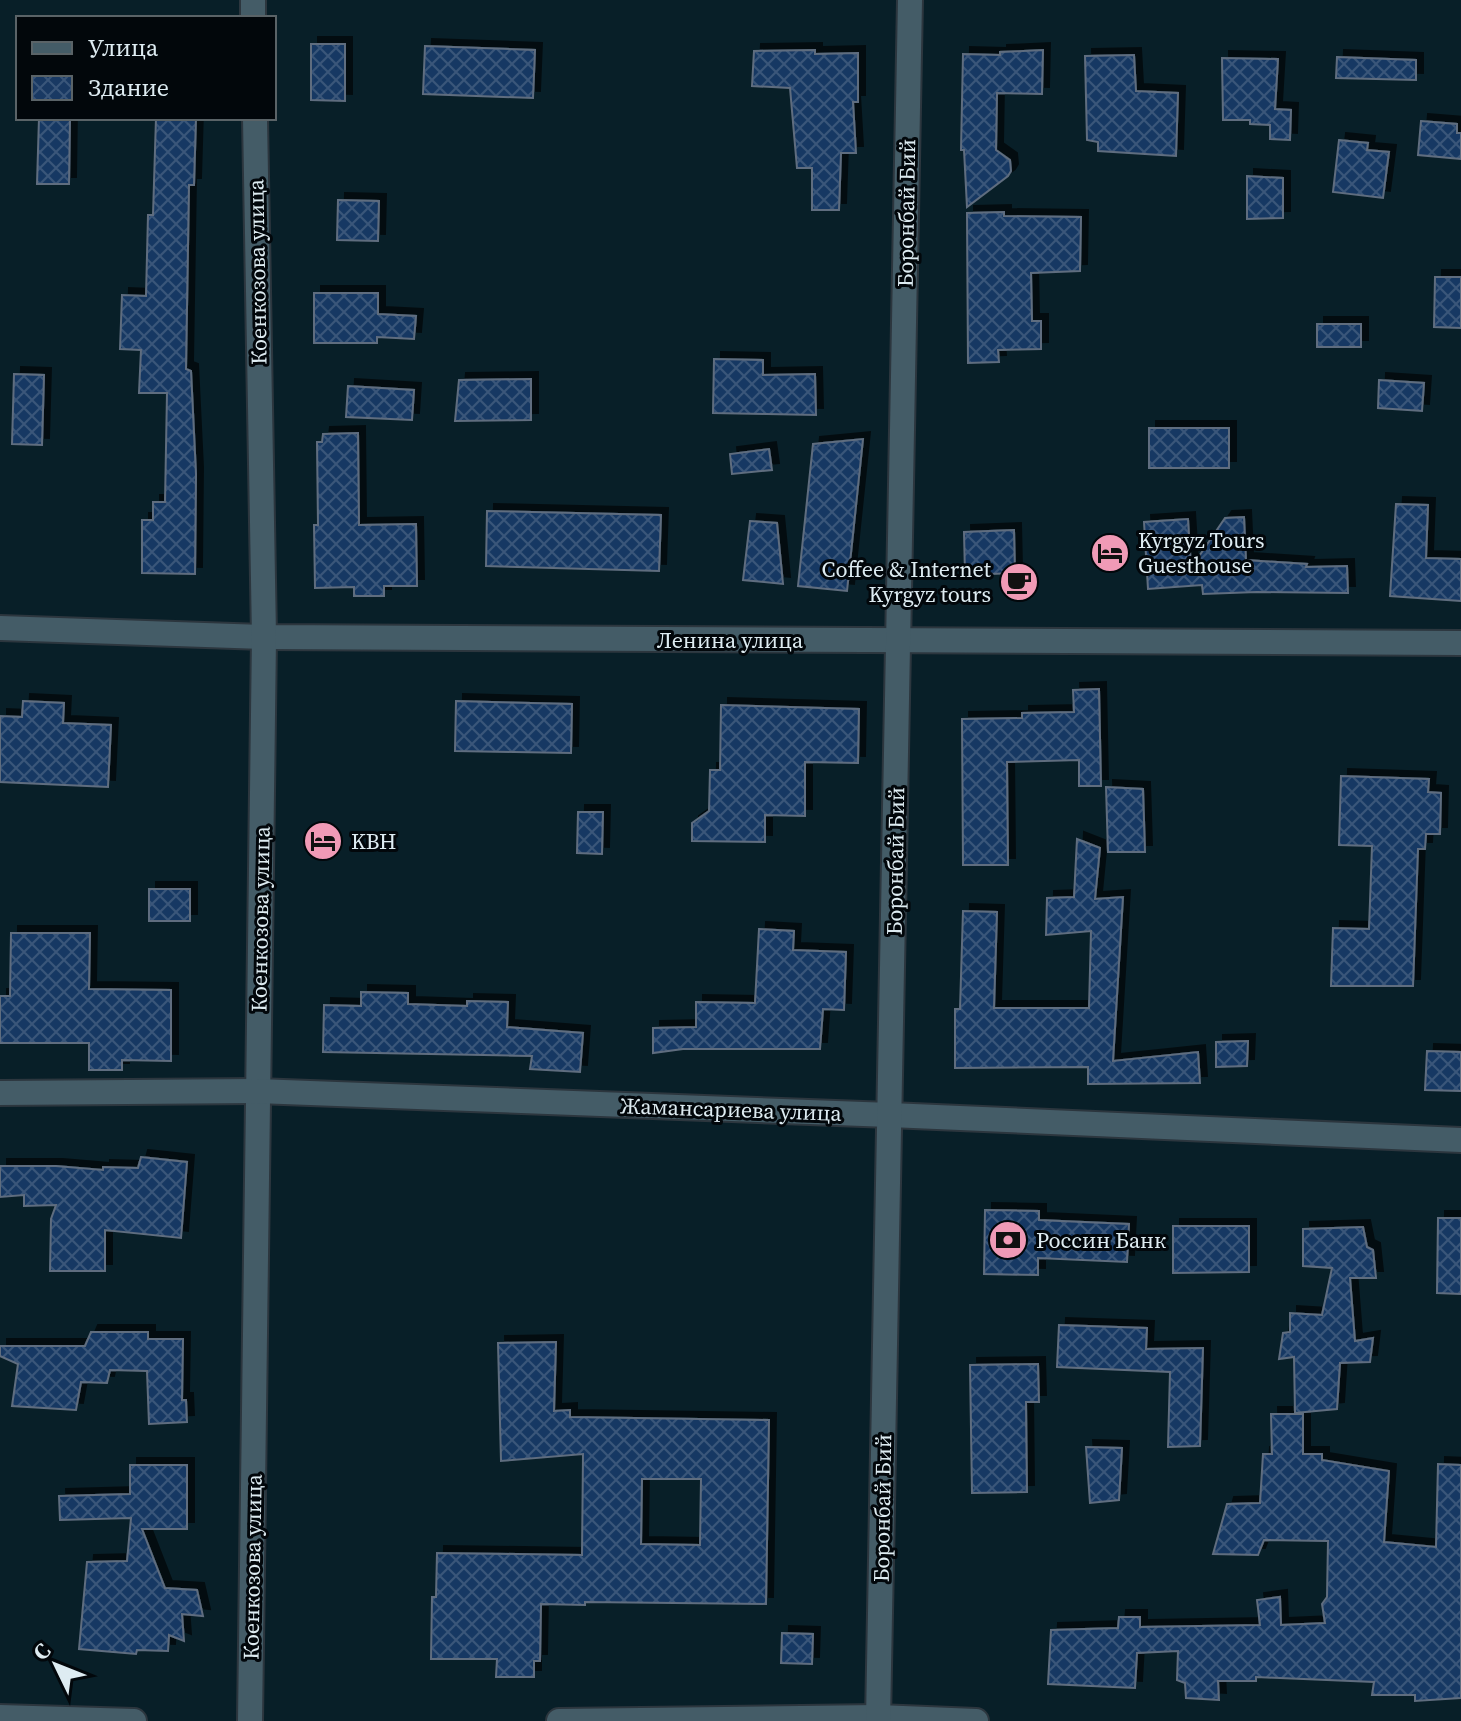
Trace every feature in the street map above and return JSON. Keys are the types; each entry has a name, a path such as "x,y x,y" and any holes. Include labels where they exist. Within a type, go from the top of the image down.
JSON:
{"street":[{"name":"Боронбай Бий","path":"878,1719 910,0"},
{"name":"Коенкозова улица","path":"250,1721 264,637 255,120"},
{"name":"Ленина улица","path":"0,628 264,637 1461,643"},
{"name":"Жамансариева улица","path":"0,1093 257,1091 1461,1140"},
{"path":"0,1717 134,1721"},
{"path":"559,1721 976,1721"}],"building":[{"path":"311,44 345,44 345,101 311,100"},
{"path":"425,46 535,50 533,98 423,94"},
{"path":"815,50 815,54 858,53 858,102 853,102 856,153 841,153 839,210 812,210 812,168 797,168 790,88 752,86 754,51"},
{"path":"1043,50 1042,94 997,93 996,150 1010,160 1011,171 967,207 964,150 961,150 963,54 1000,55 1000,52"},
{"path":"1134,55 1136,91 1178,93 1176,156 1098,151 1098,142 1087,140 1085,56"},
{"path":"1337,57 1416,60 1416,80 1336,78"},
{"path":"1222,58 1278,59 1275,109 1291,110 1290,140 1270,139 1270,125 1250,124 1250,120 1223,120"},
{"path":"39,120 70,120 69,184 37,184"},
{"path":"156,120 196,120 194,185 189,185 186,369 191,371 196,474 195,574 142,573 142,520 153,520 153,502 165,502 167,393 139,393 141,350 120,349 122,295 146,296 148,215 153,215"},
{"path":"1421,121 1457,124 1457,133 1461,133 1461,159 1418,155"},
{"path":"1339,140 1368,143 1367,150 1389,152 1383,198 1333,192"},
{"path":"1247,176 1283,178 1283,218 1247,219"},
{"path":"338,200 379,201 378,241 337,240"},
{"path":"1004,212 1004,216 1081,217 1080,271 1031,273 1032,321 1041,321 1041,349 998,350 999,362 968,363 967,213"},
{"path":"1435,277 1461,277 1461,328 1434,327"},
{"path":"314,293 378,293 378,314 416,316 414,339 377,337 377,343 314,343"},
{"path":"1317,324 1361,324 1361,347 1317,347"},
{"path":"714,359 763,360 763,375 815,374 816,415 713,413"},
{"path":"14,374 44,375 42,445 12,444"},
{"path":"531,379 531,420 455,421 459,380"},
{"path":"1379,380 1424,383 1422,411 1378,408"},
{"path":"348,386 414,390 412,420 346,417"},
{"path":"1149,428 1229,428 1229,468 1149,468"},
{"path":"358,433 359,525 416,524 417,586 384,586 384,596 354,596 354,587 315,588 317,442 322,442 323,434"},
{"path":"863,439 847,591 798,586 813,444"},
{"path":"769,449 772,470 732,474 730,454"},
{"path":"1396,504 1428,505 1426,558 1461,559 1461,601 1390,596"},
{"path":"487,511 661,515 659,571 486,566"},
{"path":"1244,517 1246,560 1307,564 1306,567 1347,566 1348,593 1203,594 1202,585 1148,589 1144,522 1188,519 1191,568 1225,518"},
{"path":"750,521 777,523 783,584 743,580"},
{"path":"1014,530 1015,573 965,575 964,532"},
{"path":"1099,689 1101,786 1079,786 1079,760 1007,762 1008,865 963,865 962,719 1022,718 1022,713 1074,712 1073,690"},
{"path":"23,701 64,703 63,723 111,725 108,787 0,782 0,716 22,717"},
{"path":"456,701 572,704 571,753 455,751"},
{"path":"721,705 859,709 858,763 805,762 805,816 765,815 765,842 692,841 692,823 709,811 710,770 720,770"},
{"path":"1341,776 1429,779 1428,792 1441,793 1440,834 1426,834 1425,849 1418,849 1413,986 1331,986 1333,928 1369,929 1372,846 1339,845"},
{"path":"1106,787 1143,789 1145,852 1108,852"},
{"path":"578,812 603,812 602,854 577,853"},
{"path":"1077,839 1100,848 1095,899 1123,897 1113,1061 1198,1052 1200,1083 1088,1084 1088,1067 955,1068 955,1009 960,1009 963,911 997,912 994,1008 1089,1008 1091,931 1046,935 1047,898 1074,897"},
{"path":"149,889 190,889 190,921 149,921"},
{"path":"759,929 794,931 793,950 846,952 844,1010 823,1009 820,1049 683,1049 653,1053 653,1028 696,1027 696,1002 755,1003"},
{"path":"11,933 90,933 89,989 171,990 171,1061 122,1060 122,1070 89,1070 89,1043 0,1043 0,996 10,996"},
{"path":"361,992 408,993 408,1004 467,1006 467,1001 508,1002 507,1027 583,1033 580,1072 530,1069 532,1056 323,1052 324,1005 361,1006"},
{"path":"1248,1041 1247,1066 1216,1067 1216,1042"},
{"path":"1427,1051 1461,1052 1461,1091 1425,1090"},
{"path":"141,1157 187,1162 181,1238 105,1230 105,1271 50,1271 51,1219 56,1205 24,1206 24,1195 0,1197 0,1166 103,1170 103,1167 138,1168"},
{"path":"985,1210 1039,1211 1039,1220 1129,1224 1127,1262 1038,1258 1038,1275 984,1274"},
{"path":"1438,1218 1461,1218 1461,1294 1437,1293"},
{"path":"1173,1226 1249,1226 1249,1272 1173,1273"},
{"path":"1363,1227 1367,1247 1373,1250 1376,1278 1350,1278 1355,1341 1373,1338 1370,1362 1340,1363 1337,1409 1295,1413 1294,1357 1279,1359 1283,1333 1290,1332 1290,1313 1322,1315 1332,1268 1303,1266 1303,1229"},
{"path":"1059,1325 1147,1328 1146,1349 1203,1348 1200,1446 1168,1447 1170,1372 1057,1367"},
{"path":"91,1332 148,1332 148,1339 183,1339 182,1400 186,1400 187,1422 149,1424 147,1371 110,1370 107,1383 81,1382 76,1410 12,1406 18,1364 0,1356 0,1346 85,1346"},
{"path":"556,1342 554,1411 570,1410 570,1417 769,1420 766,1604 541,1604 540,1661 534,1661 534,1677 496,1677 497,1659 431,1659 432,1597 436,1597 437,1553 582,1555 583,1454 501,1461 498,1343","holes":["642,1479 701,1479 700,1545 641,1544"]},
{"path":"1038,1364 1039,1402 1026,1402 1027,1492 972,1493 970,1365"},
{"path":"1271,1414 1303,1414 1303,1454 1322,1454 1322,1460 1389,1471 1384,1542 1436,1547 1438,1464 1461,1465 1461,1698 1415,1701 1415,1695 1372,1695 1374,1682 1256,1677 1256,1681 1218,1681 1219,1700 1186,1698 1185,1683 1177,1680 1178,1651 1137,1653 1135,1688 1048,1684 1051,1630 1118,1628 1119,1617 1140,1617 1140,1627 1260,1625 1257,1600 1280,1597 1281,1625 1325,1623 1322,1604 1327,1597 1328,1541 1264,1540 1258,1555 1213,1554 1227,1504 1260,1503 1263,1454 1272,1454"},
{"path":"1086,1447 1122,1448 1119,1500 1090,1503"},
{"path":"130,1465 187,1465 187,1529 142,1529 165,1588 197,1590 203,1616 182,1614 184,1641 169,1635 168,1651 137,1650 136,1654 79,1649 87,1562 127,1561 131,1518 60,1520 59,1496 130,1494"},
{"path":"782,1633 813,1634 812,1664 781,1663"}],"place":[{"name":"Kyrgyz Tours Guesthouse","path":"1110,553"},
{"name":"Coffee & Internet Kyrgyz tours","path":"1019,582"},
{"name":"KBH","path":"323,841"},
{"name":"Россин Банк","path":"1008,1240"}]}
